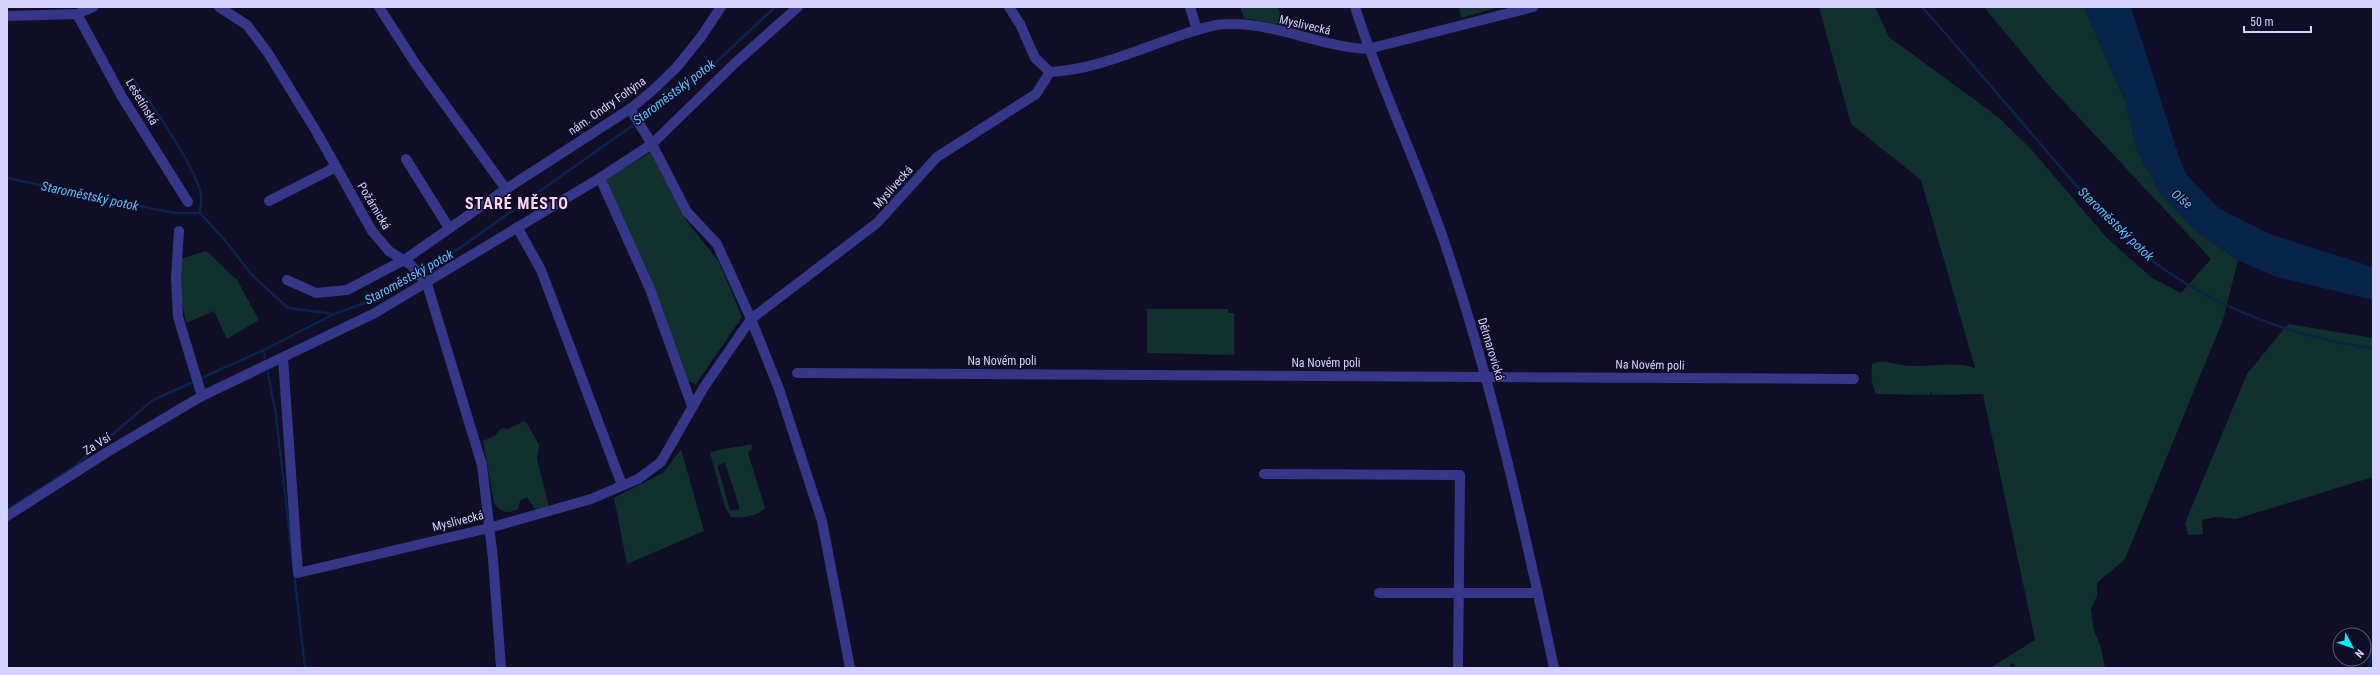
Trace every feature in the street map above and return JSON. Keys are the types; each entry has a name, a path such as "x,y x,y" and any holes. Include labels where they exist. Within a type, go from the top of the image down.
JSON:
{"street":[{"path":"7,16 76,14 93,7"},
{"name":"Požárnická","path":"219,7 247,25 268,53 336,167 372,232 389,251 404,260 427,284 482,465 501,668"},
{"path":"379,7 415,63 506,189"},
{"name":"nám. Ondry Foltýna","path":"287,280 316,293 347,290 404,260 506,189 635,116 701,37 720,7"},
{"path":"283,358 375,313 427,284 517,227 600,178 652,144 734,64 798,7"},
{"path":"1009,7 1020,24 1035,58 1050,72"},
{"path":"1190,7 1197,30"},
{"path":"1355,7 1368,49"},
{"name":"Myslivecká","path":"283,358 298,573 489,528 591,498 638,480 661,462 692,406 751,319 877,223 937,157 1036,94 1050,72 1088,68 1197,30 1217,25 1253,26 1346,48 1368,49 1533,7"},
{"name":"Lešetínská","path":"76,14 122,97 188,202"},
{"name":"Dětmarovická","path":"1368,49 1443,237 1486,377 1538,593 1554,668"},
{"path":"635,116 652,144 687,212 717,244 751,319 779,389 822,521 850,668"},
{"path":"406,159 449,228"},
{"path":"269,201 336,167"},
{"path":"600,178 650,289 692,406"},
{"path":"517,227 540,270 622,485"},
{"path":"179,232 176,278 178,317 202,396"},
{"name":"Za Vsí","path":"7,516 109,451 202,396 283,358"},
{"name":"Na Novém poli","path":"797,373 1854,379"},
{"path":"1264,474 1460,475 1458,668"},
{"path":"1379,593 1538,593"}],"green space":[{"path":"1240,7 1278,7 1285,26 1244,18"},
{"path":"1459,7 1500,7 1461,18"},
{"path":"1819,7 1875,7 1889,37 1998,117 2030,148 2107,238 2152,278 2181,293 2211,259 2051,88 1984,7 2084,7 2125,101 2138,153 2193,229 2238,260 2223,320 2125,559 2097,583 2097,596 2091,609 2094,631 2101,647 2105,668 2012,668 2015,666 2013,663 2010,665 2011,668 1990,668 2035,640 1983,394 1933,395 1931,392 1930,395 1876,394 1872,383 1872,364 1879,362 1912,366 1958,365 1975,368 1921,180 1851,124"},
{"path":"651,152 686,220 719,262 742,317 696,384 687,381 605,180"},
{"path":"206,251 237,280 259,320 227,339 214,311 186,323 178,281 180,259"},
{"path":"1147,309 1228,309 1228,313 1234,313 1234,355 1147,353"},
{"path":"2288,324 2373,338 2373,477 2236,519 2215,517 2202,520 2203,534 2188,535 2185,523 2247,374"},
{"path":"524,421 527,423 539,445 537,459 549,507 535,509 527,497 520,501 518,509 510,512 504,512 494,503 483,441 496,435 499,430 504,428 508,429"},
{"path":"751,444 753,449 748,452 765,508 762,511 750,516 740,518 731,517 725,507 710,453","holes":["725,463 739,510 730,510 718,465"]},
{"path":"681,449 704,531 627,564 614,498 664,472"}],"water":[{"name":"Olše","path":"2084,7 2131,7 2178,154 2186,174 2217,207 2270,234 2373,267 2373,300 2276,277 2238,260 2193,229 2160,194 2138,153 2125,101"}],"waterway":[{"name":"Staroměstský potok","path":"640,120 709,69 775,7"},
{"name":"Staroměstský potok","path":"1922,7 2088,199 2120,233 2155,263 2196,290 2243,313 2318,337 2369,348 2373,347"},
{"path":"135,82 174,138 193,172 199,186 201,197 200,213"},
{"name":"Staroměstský potok","path":"420,273 440,262 636,123"},
{"name":"Staroměstský potok","path":"7,178 174,213 200,213 223,238 252,275 288,308 334,314 365,303 416,275"},
{"path":"265,358 264,350 334,314"},
{"path":"201,378 264,350"},
{"path":"268,373 276,415 305,668"},
{"path":"7,510 75,466 153,400 193,382"},
{"path":"2369,668 2373,644"}],"district":[{"name":"STARÉ MĚSTO","path":"517,203"}]}
